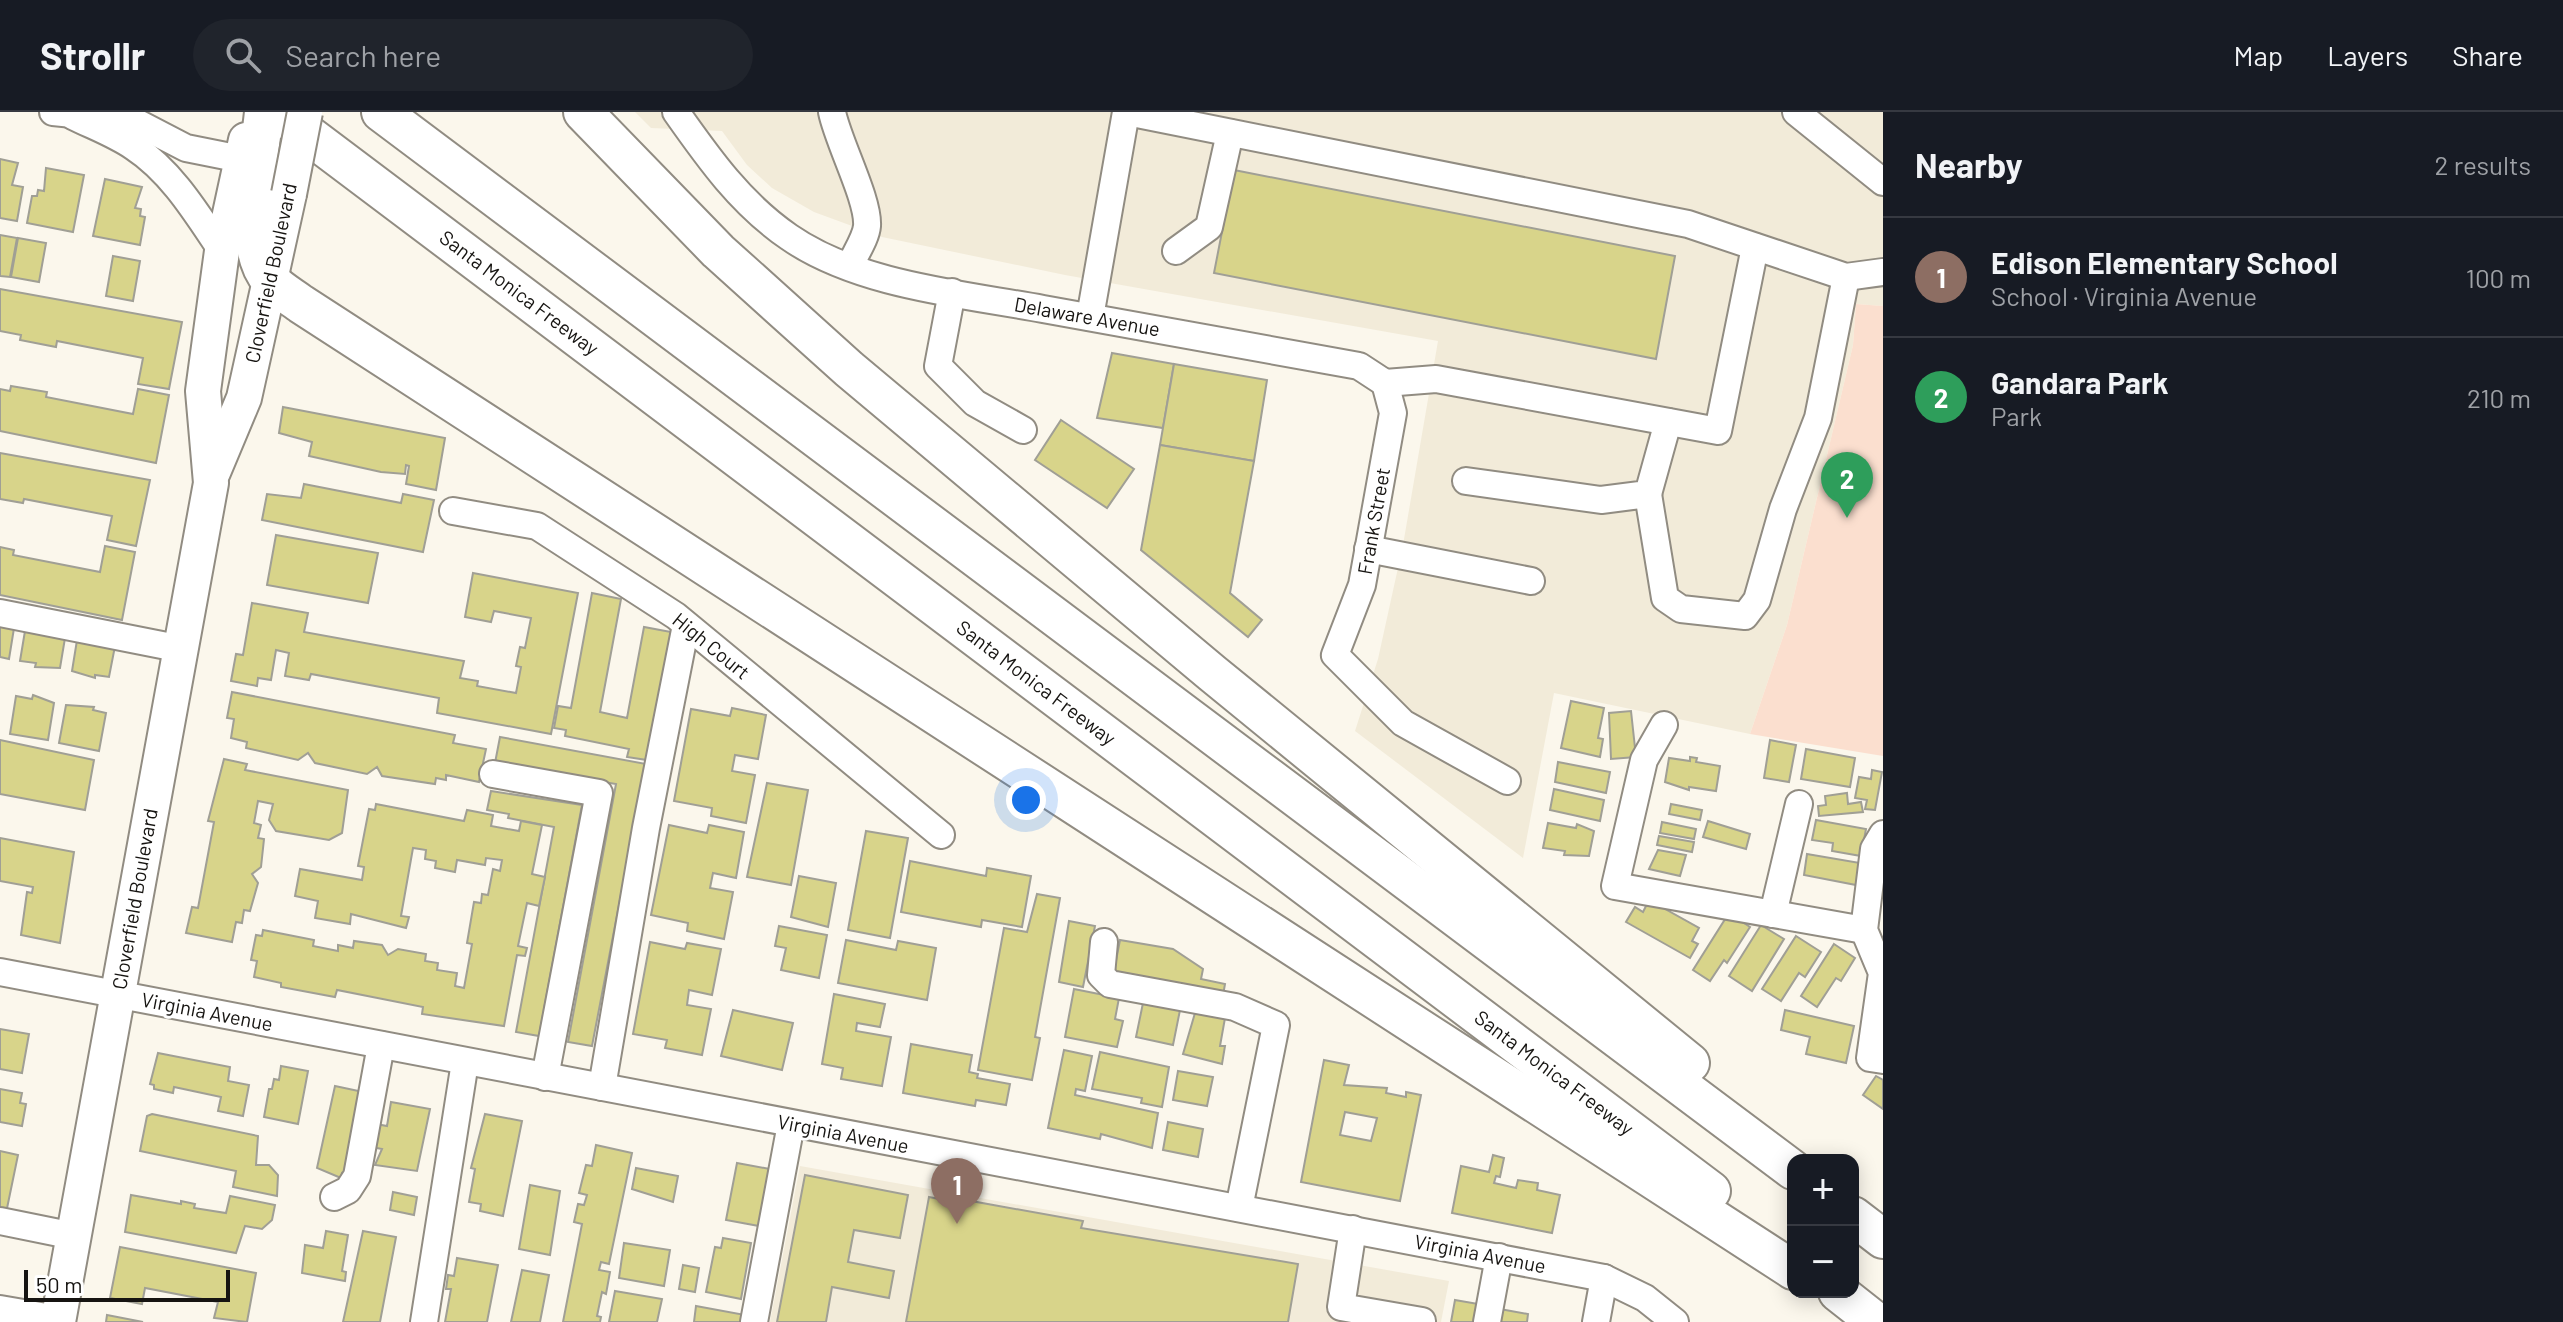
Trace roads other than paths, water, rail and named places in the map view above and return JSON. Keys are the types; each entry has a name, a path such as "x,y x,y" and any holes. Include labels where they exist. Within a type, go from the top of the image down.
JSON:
{"highway":[{"path":"264,112 250,165 254,231 262,264 271,281 301,304 1787,1266"},
{"name":"Santa Monica Freeway","path":"278,112 1787,1250"},
{"path":"381,112 1787,1165"},
{"path":"583,112 718,251 849,369 1212,673 1703,1074 1787,1164"},
{"path":"1859,1221 1883,1239"}],"main road":[{"name":"Cloverfield Boulevard","path":"212,476 203,391 222,251 250,165 253,112"},
{"name":"Cloverfield Boulevard","path":"58,1321 212,476 244,398 305,112"}],"street":[{"name":"Delaware Avenue","path":"676,112 716,169 754,210 791,239 863,273 1359,366 1385,383"},
{"path":"832,112 838,139 864,207 867,227 850,266"},
{"path":"1090,317 1127,112 1688,224 1846,277 1883,272"},
{"path":"1796,112 1883,182"},
{"path":"63,114 132,120 186,148 250,165"},
{"path":"63,114 136,148 157,166 186,197 222,251"},
{"path":"1176,251 1209,227 1230,133"},
{"path":"1385,383 1436,379 1718,431 1755,247"},
{"path":"1668,422 1648,494 1665,598 1681,609 1745,616 1757,600 1783,509 1818,418 1846,277"},
{"path":"952,292 938,366 975,403 1023,430"},
{"name":"Frank Street","path":"1385,383 1393,413 1362,585 1335,655 1403,723 1507,781"},
{"path":"1466,481 1601,500 1648,494"},
{"name":"High Court","path":"453,511 537,526 686,625 941,835"},
{"path":"1368,549 1531,581"},
{"path":"0,613 182,649"},
{"path":"602,1087 646,828 686,625"},
{"path":"1664,725 1644,760 1615,886 1864,930"},
{"path":"493,774 599,793 545,1077"},
{"path":"1773,914 1799,804"},
{"path":"1876,1059 1882,973 1864,930 1874,849 1883,834"},
{"path":"1104,942 1101,975 1110,984 1235,1007 1271,1020 1278,1029 1239,1208"},
{"name":"Virginia Avenue","path":"0,972 1604,1278 1645,1298 1675,1322"},
{"path":"334,1197 348,1190 357,1176 381,1045"},
{"path":"424,1322 465,1062"},
{"path":"754,1322 791,1124"},
{"path":"0,1221 74,1236"},
{"path":"1353,1229 1341,1307 1422,1321"},
{"path":"1487,1322 1499,1257"},
{"path":"1596,1322 1604,1278"},
{"path":"0,1309 58,1321"}],"place":[{"name":"Gandara Park","path":"1847,518"},
{"name":"Edison Elementary School","path":"957,1224"}]}
